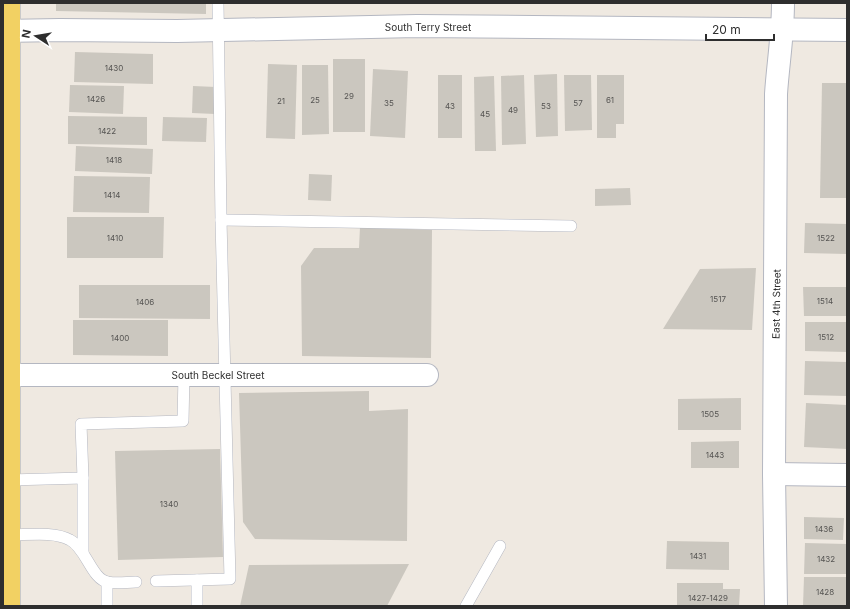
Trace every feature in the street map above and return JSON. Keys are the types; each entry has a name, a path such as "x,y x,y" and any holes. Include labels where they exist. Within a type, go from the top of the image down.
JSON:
{"main road":[{"path":"9,3 6,31 6,375 10,535 9,606"}],"street":[{"name":"East 4th Street","path":"776,606 774,474 776,94 783,29 783,3"},
{"name":"South Terry Street","path":"6,31 219,30 417,26 847,30"},
{"name":"South Beckel Street","path":"6,375 427,375"},
{"path":"774,474 847,475"}],"lane":[{"path":"156,581 230,579 221,220 218,3"},
{"path":"221,220 571,226"},
{"path":"83,552 81,424 183,421 184,375"},
{"path":"9,480 82,478"},
{"path":"10,535 53,535 71,540 83,552 95,574 107,582 136,582"},
{"path":"466,606 500,546"},
{"path":"197,580 197,606"},
{"path":"107,582 107,606"}],"building":[{"path":"56,3 206,3 206,14 56,11"},
{"path":"75,52 153,54 153,84 74,82"},
{"path":"333,59 365,59 365,132 333,132"},
{"path":"268,64 297,65 295,139 266,138"},
{"path":"302,65 328,65 329,134 302,135"},
{"path":"373,69 408,71 405,138 370,136"},
{"path":"557,74 558,136 536,137 534,75"},
{"path":"438,75 462,75 462,138 438,138"},
{"path":"524,75 526,144 502,145 501,76"},
{"path":"564,75 591,75 592,130 565,131"},
{"path":"597,75 624,75 624,124 616,124 616,138 597,138"},
{"path":"494,76 496,151 475,151 474,77"},
{"path":"822,83 847,83 847,198 820,198"},
{"path":"70,85 124,86 123,114 69,112"},
{"path":"193,86 216,87 215,114 192,113"},
{"path":"68,116 147,117 147,145 68,144"},
{"path":"163,117 207,118 206,142 162,141"},
{"path":"76,146 153,149 152,174 75,171"},
{"path":"309,174 332,175 331,201 308,200"},
{"path":"74,176 150,177 149,213 73,212"},
{"path":"630,188 631,205 595,206 595,189"},
{"path":"67,217 164,217 163,258 67,258"},
{"path":"805,223 847,224 847,254 804,253"},
{"path":"360,227 432,230 431,358 302,356 301,266 314,248 359,248"},
{"path":"756,268 752,330 663,329 700,269"},
{"path":"79,285 210,285 210,319 79,318"},
{"path":"803,287 847,287 847,316 804,316"},
{"path":"73,320 168,320 168,356 73,355"},
{"path":"805,322 847,322 847,352 805,351"},
{"path":"805,361 847,362 847,396 804,395"},
{"path":"369,391 369,411 408,409 407,541 255,539 243,522 239,393"},
{"path":"741,398 741,430 678,430 678,399"},
{"path":"806,403 847,405 847,449 804,447"},
{"path":"739,441 739,468 691,468 691,442"},
{"path":"220,449 223,557 118,560 115,451"},
{"path":"804,517 844,518 843,540 804,539"},
{"path":"667,541 729,542 729,570 666,569"},
{"path":"805,543 847,544 847,574 804,574"},
{"path":"409,564 387,606 240,606 249,565"},
{"path":"804,577 847,577 847,606 803,606"},
{"path":"677,583 723,583 723,589 740,589 739,606 677,606"}]}
